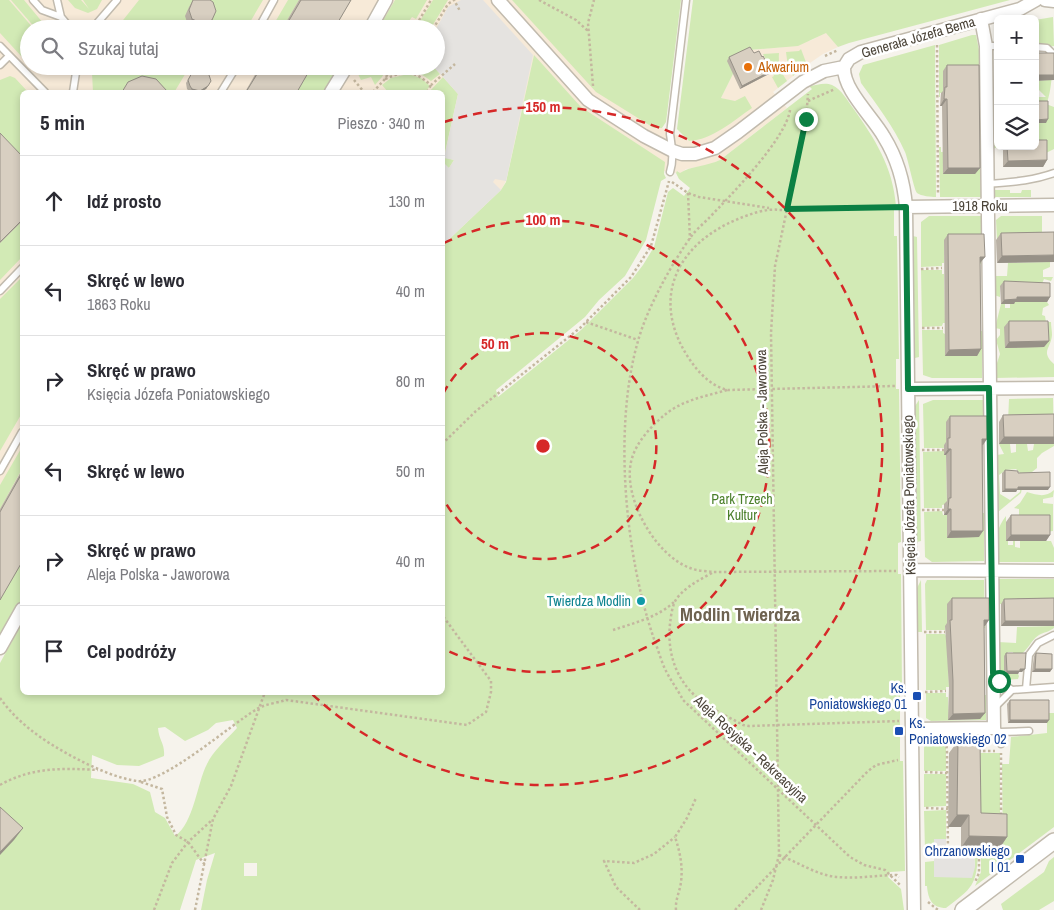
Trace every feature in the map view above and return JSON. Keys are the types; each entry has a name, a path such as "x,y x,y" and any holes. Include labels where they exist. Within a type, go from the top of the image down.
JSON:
{"street":[{"path":"375,20 386,0"},
{"name":"Generała Józefa Bema","path":"498,0 588,100 644,136 682,154 695,154 715,148 803,82 824,70 844,66 849,58 860,52 1020,9 1036,0"},
{"path":"907,725 997,730 993,673 989,388 988,184 992,46 981,19"},
{"name":"Księcia Józefa Poniatowskiego","path":"844,66 845,78 849,87 883,136 893,155 901,176 906,207 910,570 907,725 912,759 908,884 914,910"},
{"path":"332,90 341,75"},
{"name":"1918 Roku","path":"906,207 1054,206"},
{"path":"908,389 1054,388"},
{"path":"910,570 1054,571"},
{"path":"0,648 20,613"},
{"path":"963,910 1054,841"}],"lane":[{"path":"33,0 42,10 61,17"},
{"path":"57,0 64,20"},
{"path":"100,20 117,0"},
{"path":"263,20 274,0"},
{"path":"670,172 673,151 670,134 686,0"},
{"path":"0,46 20,67"},
{"path":"1039,47 1046,48 1053,53"},
{"path":"0,66 9,56"},
{"path":"28,75 43,90"},
{"path":"73,90 76,75"},
{"path":"222,90 231,75"},
{"path":"988,184 1022,182 1039,179 1054,173"},
{"path":"0,291 20,270"},
{"path":"0,471 20,436"},
{"path":"1026,689 1029,656 1038,643 1054,635"},
{"path":"993,673 999,681 1012,690 1054,687"},
{"path":"994,708 1012,690"},
{"path":"1001,744 997,730 1029,731"}],"path":[{"path":"419,20 431,0"},
{"path":"438,20 448,4 454,0 460,11"},
{"path":"539,0 576,20 589,32"},
{"path":"594,0 588,24 594,92"},
{"path":"937,44 939,99 938,198"},
{"path":"445,73 455,64"},
{"path":"375,90 387,75"},
{"path":"385,79 394,75"},
{"path":"416,75 431,85"},
{"path":"427,90 442,75"},
{"name":"Aleja Polska - Jaworowa","path":"735,910 776,867 779,855 771,333 775,266 806,119 808,91 803,82"},
{"path":"808,101 838,87"},
{"name":"Aleja Rosyjska - Rekreacyjna","path":"788,104 790,108 789,116 777,139 690,239 653,303 638,340 630,382 625,425 626,482 636,567 647,618 665,670 683,700 850,857 864,866 885,870 904,888 908,884"},
{"path":"445,441 476,411 586,322 631,277 644,260 651,246 670,181 670,172"},
{"path":"676,183 688,193 699,197 770,208 906,207"},
{"path":"688,193 690,239"},
{"path":"728,390 712,384 698,370 677,336 670,298 672,281 680,265 697,245 718,230 737,220 770,208"},
{"path":"675,263 680,265"},
{"path":"919,269 942,268"},
{"path":"586,322 638,340"},
{"path":"920,328 942,328"},
{"path":"908,389 900,386 728,390 686,402 673,408 645,436 633,456 630,468 630,482 636,506 652,537 668,554 690,568 713,572 774,573 910,570"},
{"path":"922,450 944,450"},
{"path":"922,510 944,510"},
{"path":"613,630 668,608 690,585 713,572"},
{"path":"676,600 671,615 669,632 670,651 675,668 686,685 700,700 743,725 907,725"},
{"path":"139,782 156,777 202,749 258,708 286,700 467,725 486,712 491,692 491,681 445,619"},
{"path":"925,632 945,632"},
{"path":"926,692 946,691"},
{"path":"196,910 213,819 231,786 264,695"},
{"path":"0,698 11,714 49,744 101,771 162,789 167,817 176,835 188,842 205,865"},
{"path":"946,742 948,850 979,849 979,872 973,888"},
{"path":"974,751 1001,751 1001,817"},
{"path":"761,910 776,867 868,771 876,766 890,762 912,759"},
{"path":"0,785 20,775 40,770 64,768 101,771"},
{"path":"921,772 948,773"},
{"path":"640,910 616,886 604,861 634,863 654,854 675,837 688,818 696,798"},
{"path":"922,808 948,809"},
{"path":"154,910 172,864 188,842 213,819"},
{"path":"1001,836 1001,855"},
{"path":"675,837 682,860 681,882 676,910"},
{"path":"779,855 826,875 838,877 897,875 908,884"}],"shaded area":[{"path":"0,0 512,0 654,128 662,128 689,141 710,135 751,108 721,98 748,50 783,47 812,40 826,32 838,47 807,65 773,92 787,108 720,160 709,165 686,169 680,174 678,171 676,173 664,171 664,162 581,107 534,56 506,181 501,190 445,243 445,90 20,90 20,604 0,640"},
{"path":"461,0 483,0 533,55 506,181 495,179 493,182 501,190 445,243 445,164 449,168 454,160 445,158 445,153 458,94 441,75 445,75 445,20 441,20 448,7"},
{"path":"934,839 946,839 946,851 974,852 975,867 972,878 934,877"}],"green space":[{"path":"0,0 9,0 26,20 20,20 20,55 0,33"},
{"path":"11,0 24,0 41,20 28,20"},
{"path":"68,0 81,0 89,9 83,0 102,0 97,9 88,13 75,8"},
{"path":"139,0 263,0 251,20 123,20"},
{"path":"288,0 299,0 287,20 276,20"},
{"path":"395,0 427,0 416,19 412,17 410,20 383,20"},
{"path":"433,0 448,0 436,20 421,20"},
{"path":"512,0 681,0 666,122 662,128 654,128 596,92"},
{"path":"693,0 1010,0 838,47 826,33 798,46 748,50 721,98 735,101 745,96 752,108 714,134 689,141 677,129"},
{"path":"1053,17 1054,46 1048,47 1044,44 1039,44 1039,19"},
{"path":"976,35 980,55 980,95 975,95 943,71 943,93 940,93 939,97 939,45"},
{"path":"935,45 936,197 923,196 917,193 901,143 885,116 861,83 859,74 863,65"},
{"path":"801,49 807,65 793,76 788,67 786,52 799,51"},
{"path":"779,53 780,68 787,81 778,88 763,54"},
{"path":"1039,53 1050,55 1052,59 1051,87 1046,104 1054,107 1054,149 1042,155 1018,150 1039,150 1039,97 1046,97 1039,90 1039,81 1049,80 1039,64"},
{"name":"Park Trzech Kultur","path":"534,55 581,107 665,162 664,174 666,178 661,181 646,240 625,276 599,300 585,317 496,390 498,397 581,330 633,278 654,247 668,192 673,188 684,196 690,188 679,179 677,171 680,173 720,160 812,89 809,86 827,84 836,87 861,120 882,154 894,192 896,206 894,206 894,236 897,236 899,359 896,359 896,389 899,389 901,542 898,543 898,574 901,574 902,692 900,693 898,737 900,737 900,761 903,761 905,871 890,872 888,877 901,889 904,910 201,910 215,853 196,860 180,910 0,910 0,663 20,627 20,695 445,695 445,243 501,190 506,182","holes":["233,720 237,728 209,759 191,813 187,822 175,836 165,818 155,812 150,792 133,784 91,778 92,755 117,765 139,766 164,756 164,748 158,728 165,727 185,741 208,730 216,723","244,863 257,863 257,876 244,876"]},
{"path":"92,75 185,75 176,90 93,90"},
{"path":"306,75 334,75 325,90 297,90"},
{"path":"358,75 383,75 375,85 371,77 361,80"},
{"path":"411,75 421,78 430,86 427,90 386,90 382,85 391,78"},
{"path":"422,75 439,75 431,81"},
{"path":"10,76 15,78 26,90 20,90 20,158 0,138 0,80"},
{"path":"443,77 458,94 445,152 445,90 431,90"},
{"path":"939,147 941,147 941,152 980,149 981,197 940,197"},
{"path":"445,157 454,160 449,168 445,167"},
{"path":"993,190 1010,190 1010,193 1021,193 1022,190 1031,190 1031,197 993,197"},
{"path":"929,216 981,216 981,264 976,264 944,240 944,263 942,263 942,266 921,267 921,222"},
{"path":"1001,216 1042,216 1042,237 997,240 996,220"},
{"path":"20,223 20,259 0,280 0,243"},
{"path":"913,236 917,237 919,357 915,358"},
{"path":"1050,262 1050,267 1043,270 1043,277 1053,277 1051,281 1044,279 1034,302 1047,302 1049,305 1043,308 1042,315 1045,316 1046,322 1051,322 1052,335 1047,353 1054,364 1054,377 995,378 995,369 1000,354 996,340 1000,335 1000,329 995,328 1001,304 1005,304 1005,308 1010,308 1010,304 1014,304 1000,286 1000,297 994,295 994,276 1007,276 1008,263"},
{"path":"921,270 942,270 942,274 944,274 945,323 942,326 922,327"},
{"path":"20,279 20,416 0,451 0,299"},
{"path":"922,330 943,330 945,334 945,356 977,356 977,331 982,331 982,378 932,378 923,375"},
{"path":"1053,398 1054,446 1037,458 1037,468 1032,472 1025,473 1021,493 998,512 996,508 996,455 1004,454 999,444 1010,444 1011,453 1016,452 1016,444 1027,444 1028,451 1033,450 1034,444 1008,422 1009,399","holes":["1016,469 1021,474 1020,492 1010,500 1000,494 999,475 1006,470"]},
{"path":"919,400 921,541 917,542 915,406"},
{"path":"933,400 983,400 983,446 978,446 946,422 946,444 944,448 924,448 923,404"},
{"path":"20,450 20,473 0,509 0,485"},
{"path":"944,451 946,455 947,504 942,505 942,508 924,508 923,452"},
{"path":"1054,490 1053,497 1043,499 1043,503 1053,504 1053,531 1046,532 1019,521 1019,509 1014,508 1020,503 1027,492 1044,495"},
{"path":"942,511 943,515 947,515 947,537 979,513 984,513 984,561 932,562 925,557 924,512"},
{"path":"1006,516 1006,541 1008,541 1008,545 1013,545 1013,541 1015,541 1015,547 1020,548 1020,541 1051,541 1054,548 1054,562 996,562 996,543 999,527"},
{"path":"20,563 20,604 0,640 0,598"},
{"path":"997,579 1054,579 1054,628 1036,638 1022,654 1014,656 1013,652 1008,652 1004,674 1018,674 1018,679 1005,680 997,672 998,642 1016,643 1017,627 1053,626 1046,604 997,604"},
{"path":"921,580 922,632 918,632 917,588"},
{"path":"927,580 984,580 985,628 980,628 948,604 947,626 945,630 926,630 925,584"},
{"path":"926,634 945,634 947,638 949,687 946,687 946,690 926,690"},
{"path":"926,693 946,693 946,697 948,697 949,720 980,719 980,695 986,695 986,720 931,721 926,718"},
{"path":"1047,713 1054,713 1054,827 975,886 981,872 981,850 1003,850 1002,764 1009,764 1011,737 1047,733"},
{"path":"935,737 946,741 946,771 924,771 924,742 928,738"},
{"path":"973,753 1000,753 1000,823 974,823"},
{"path":"924,774 946,774 946,806 924,807"},
{"path":"946,810 946,839 934,839 934,851 925,850 924,811"},
{"path":"978,851 976,872 967,890 946,908 941,908 934,904 928,895 927,886 925,886 925,862 934,861 934,877 975,867 974,852"},
{"path":"1054,857 1054,901 1039,910 1003,910 1001,904 1044,872 1049,861"}],"building":[{"path":"193,0 210,0 213,2 216,11 212,20 194,20 189,10"},
{"path":"301,0 351,0 339,20 289,20"},
{"name":"Akwarium","path":"750,47 754,53 759,51 771,71 742,86 729,57"},
{"path":"1039,53 1054,53 1054,75 1039,75"},
{"path":"947,65 979,65 980,168 948,168 947,99 944,99 945,87 947,87"},
{"path":"191,75 209,75 211,81 208,86 202,90 196,90 192,89 188,80"},
{"path":"256,75 307,75 298,90 247,90"},
{"path":"142,76 156,79 166,90 123,90 128,82"},
{"path":"1039,101 1048,101 1048,119 1039,120"},
{"path":"0,133 20,154 20,222 0,242"},
{"path":"1039,140 1047,140 1047,160 1008,161 1007,150 1039,150"},
{"path":"1054,232 1054,255 1002,256 1001,233"},
{"path":"948,234 984,234 985,257 980,257 981,349 949,350"},
{"path":"1004,281 1050,283 1050,297 1017,297 1017,299 1004,300"},
{"path":"1009,321 1048,321 1049,341 1009,342"},
{"path":"1054,414 1054,437 1004,437 1003,415"},
{"path":"950,416 987,416 987,439 982,439 983,531 951,531 951,509 948,509 949,498 951,498 951,449 948,449"},
{"path":"1005,470 1018,471 1018,473 1050,472 1050,487 1005,489"},
{"path":"20,477 20,565 0,600 0,512"},
{"path":"1011,515 1050,515 1050,535 1011,535"},
{"path":"952,598 989,598 989,620 984,620 985,713 953,714 950,620 952,620"},
{"path":"1054,598 1054,621 1005,621 1004,599"},
{"path":"1006,653 1026,653 1025,669 1007,671"},
{"path":"1036,653 1052,654 1052,669 1035,669"},
{"path":"1010,700 1049,700 1049,720 1010,720"},
{"path":"958,741 980,741 981,813 1007,814 1007,837 969,836 969,815 957,815"},
{"path":"0,807 23,828 0,852"}],"place":[{"name":"Akwarium","path":"748,67"},
{"name":"Twierdza Modlin","path":"641,601"},
{"name":"Ks. Poniatowskiego 01","path":"917,696"},
{"name":"Ks. Poniatowskiego 02","path":"899,731"},
{"name":"Chrzanowskiego I 01","path":"1020,859"}],"district":[{"name":"Modlin Twierdza","path":"740,614"}],"route":[{"path":"806,119 787,209 906,207 908,389 989,388 993,673 999,681"}]}
